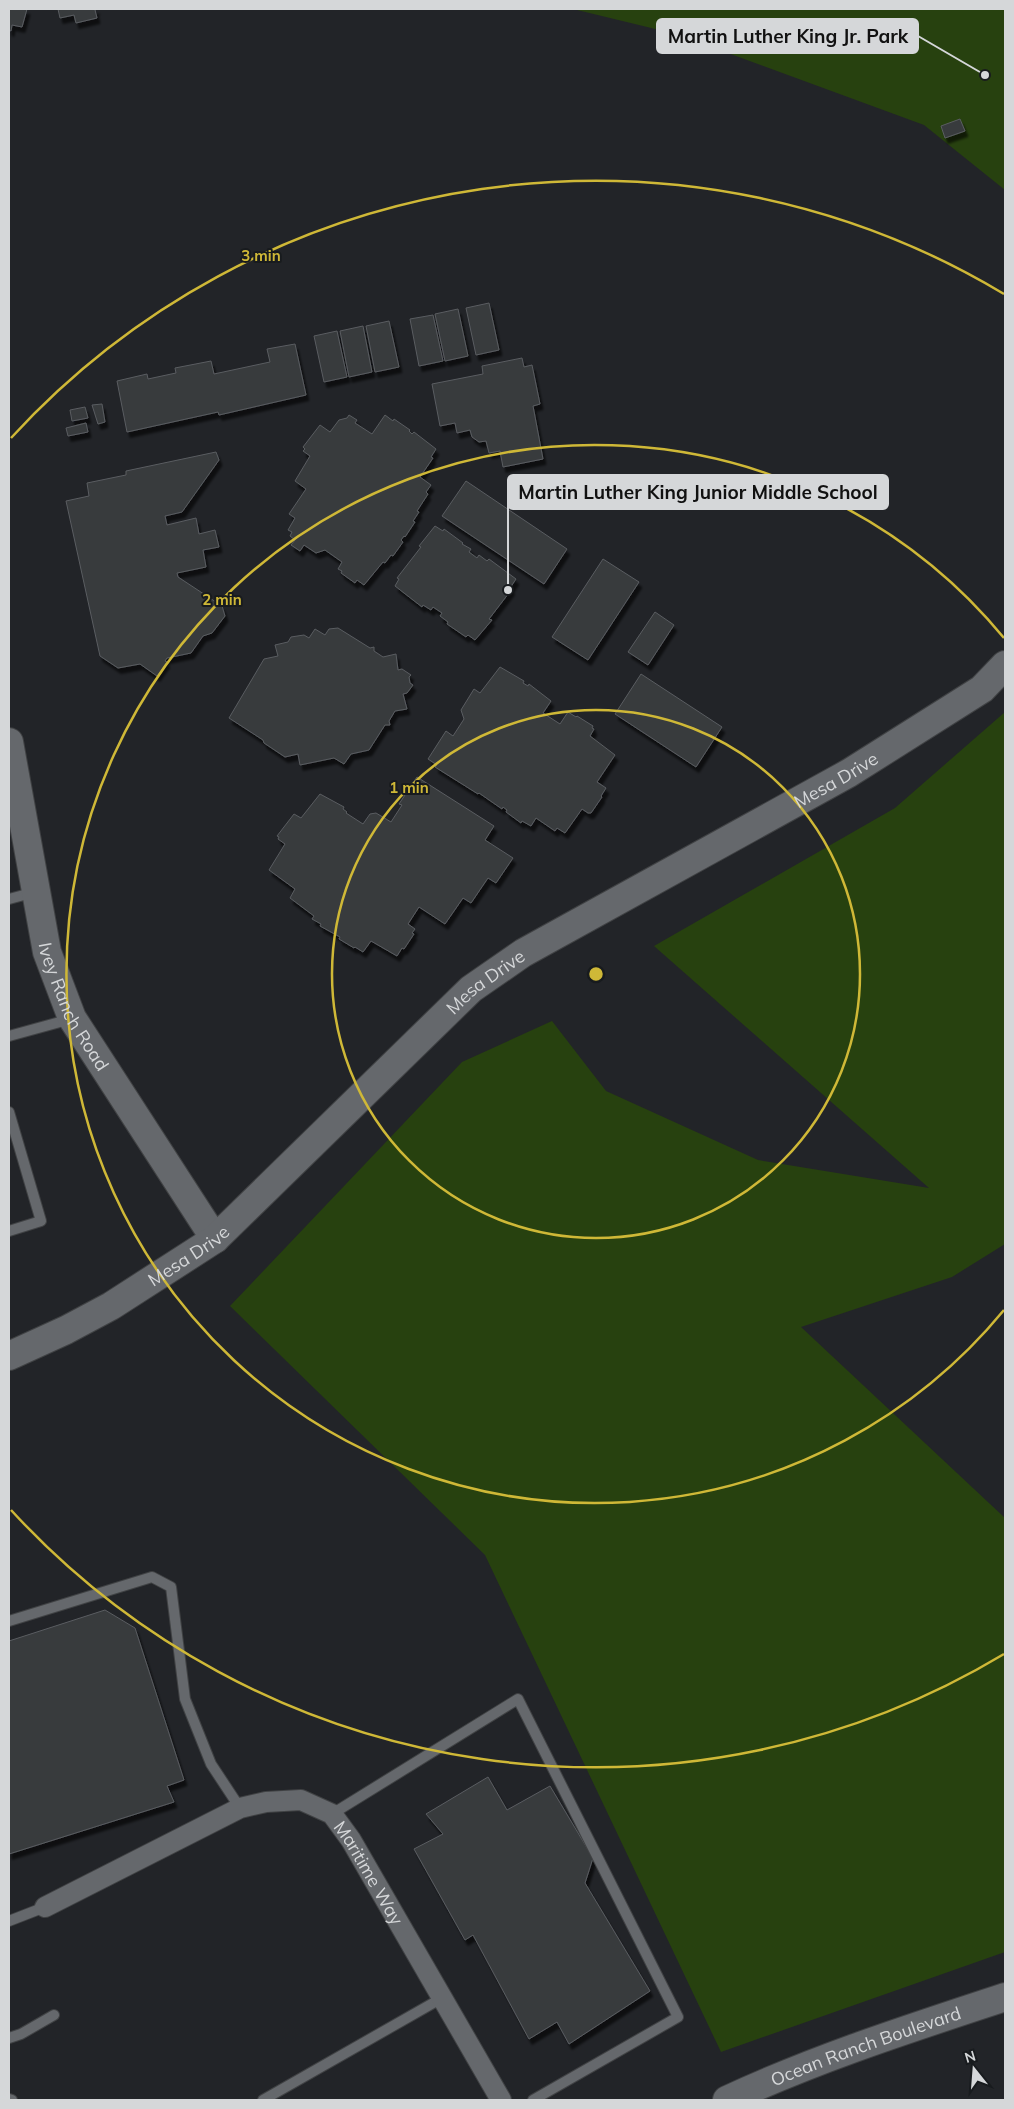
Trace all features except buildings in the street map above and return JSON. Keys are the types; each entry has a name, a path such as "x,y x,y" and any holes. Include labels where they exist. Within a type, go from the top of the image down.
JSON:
{"main road":[{"name":"Mesa Drive","path":"9,1356 66,1330 111,1306 215,1240 470,989 523,953 849,773 982,689 1005,665"},
{"name":"Ivey Ranch Road","path":"9,742 47,952 72,1018 215,1240"},
{"name":"Ocean Ranch Boulevard","path":"727,2100 758,2094 875,2039 1005,1997"}],"street":[{"name":"Maritime Way","path":"45,1907 240,1808 266,1802 301,1800 332,1814 352,1840 501,2100"}],"lane":[{"path":"9,899 36,891"},
{"path":"9,1036 72,1018"},
{"path":"9,1112 41,1221 9,1230"},
{"path":"9,1621 152,1577 171,1586 185,1699 211,1764 240,1808"},
{"path":"332,1814 518,1699 678,2017 533,2100"},
{"path":"9,1921 45,1907"},
{"path":"262,2100 442,1998"},
{"path":"9,2038 21,2034 54,2016"}],"green space":[{"path":"573,9 1005,9 1005,190 924,125 676,34"},
{"path":"1005,712 1005,1244 952,1277 801,1327 1005,1518 1005,1952 721,2052 485,1555 230,1306 462,1062 552,1021 606,1091 758,1160 929,1188 654,946 895,808"}],"place":[{"name":"Martin Luther King Jr. Park","path":"985,75"},
{"name":"Martin Luther King Junior Middle School","path":"508,590"}]}
